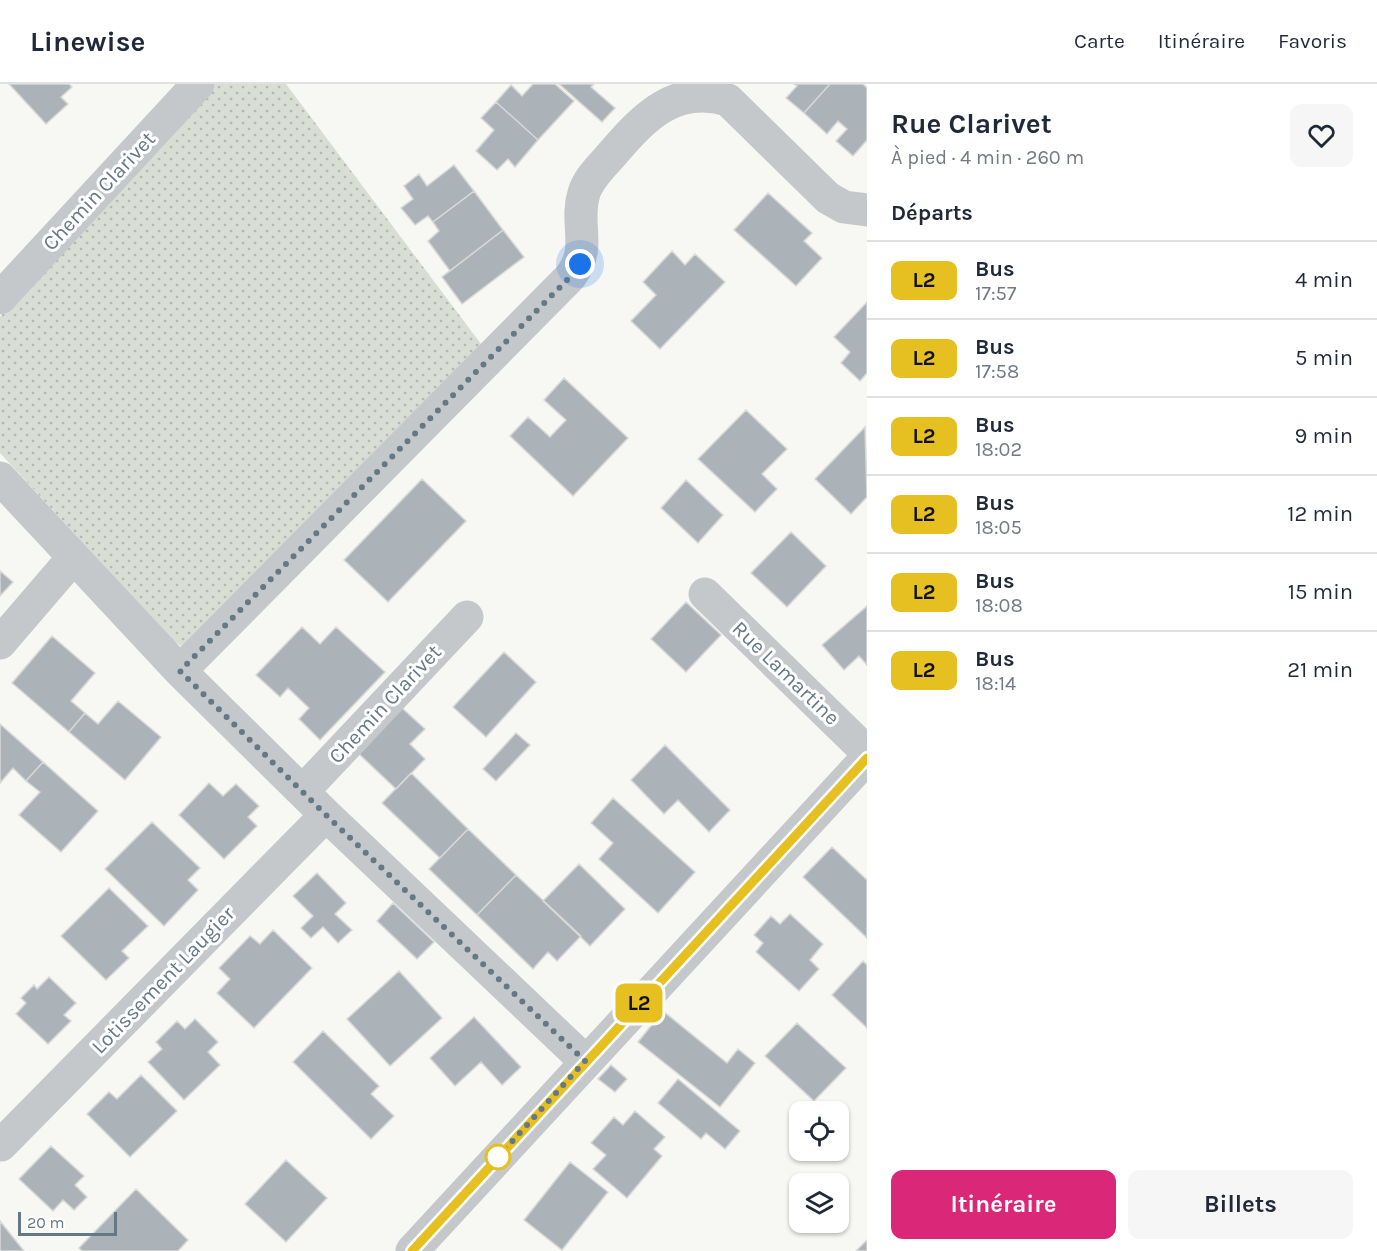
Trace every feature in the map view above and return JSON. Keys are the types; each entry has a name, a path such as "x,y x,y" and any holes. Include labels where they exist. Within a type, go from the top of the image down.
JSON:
{"street":[{"name":"Chemin Clarivet","path":"0,298 198,84"},
{"path":"180,671 570,277 580,264 583,254 582,202 591,178 642,119 659,106 677,96 694,92 712,93 728,100 828,198 843,207 867,210"},
{"path":"0,478 180,671 326,815 585,1061"},
{"path":"0,643 73,558"},
{"name":"Rue Lamartine","path":"705,594 867,752"},
{"name":"Chemin Clarivet","path":"303,791 467,617"},
{"path":"412,1251 867,758"},
{"name":"Lotissement Laugier","path":"1,1145 326,815"}],"shaded area":[{"path":"210,84 286,84 484,348 194,645 181,646 0,453 0,317"}],"building":[{"path":"9,84 69,84 72,87 61,97 68,104 46,124"},
{"path":"533,84 555,84 574,101 538,140 496,102 511,85 522,96"},
{"path":"559,84 594,84 591,87 615,108 602,122"},
{"path":"794,84 830,84 804,113 786,98 797,86"},
{"path":"830,84 863,84 867,88 867,140 853,156 836,141 847,129 838,121 827,134 804,113"},
{"path":"496,102 538,140 515,167 508,159 497,170 476,151 494,130 481,118"},
{"path":"454,165 474,191 433,222 428,216 415,225 401,208 413,199 404,186 419,174 427,186"},
{"path":"474,191 503,230 450,271 428,241 439,231 433,222"},
{"path":"768,193 812,233 804,241 822,258 796,286 734,230"},
{"path":"503,230 524,257 462,304 442,277"},
{"path":"672,251 685,265 695,254 725,282 660,349 631,321 656,295 643,282"},
{"path":"867,302 867,373 860,381 841,363 850,352 834,337"},
{"path":"564,378 628,438 573,496 510,436 528,417 550,437 566,420 544,400"},
{"path":"746,410 787,449 762,474 777,489 755,512 698,459"},
{"path":"865,427 867,497 851,514 815,479"},
{"path":"422,479 466,521 388,602 344,560"},
{"path":"686,480 723,515 698,543 661,508"},
{"path":"791,532 826,566 787,607 751,573"},
{"path":"0,571 13,582 0,596"},
{"path":"686,602 721,635 686,672 651,639"},
{"path":"867,606 867,665 859,656 844,670 822,645"},
{"path":"302,627 320,644 336,627 385,672 320,740 299,719 309,708 288,688 280,697 256,675"},
{"path":"52,636 95,673 71,701 85,713 69,732 12,683"},
{"path":"504,652 536,682 486,737 453,707"},
{"path":"118,701 161,737 125,780 69,732 85,713 98,724"},
{"path":"402,708 425,729 410,744 425,759 396,789 358,753"},
{"path":"0,724 43,762 26,781 13,768 0,783"},
{"path":"516,733 530,745 496,781 483,769"},
{"path":"665,745 730,810 709,832 678,800 664,814 631,780"},
{"path":"43,762 98,811 61,852 19,815 40,792 26,781"},
{"path":"411,773 468,829 440,858 382,803"},
{"path":"209,783 223,796 236,784 259,806 248,817 257,826 224,859 179,815"},
{"path":"613,798 695,872 658,913 599,859 613,843 591,823"},
{"path":"152,822 200,868 188,880 198,890 164,926 105,869"},
{"path":"468,829 516,875 477,915 429,869"},
{"path":"832,847 867,880 867,938 803,877"},
{"path":"579,864 625,909 590,946 543,901"},
{"path":"317,873 346,903 335,914 352,930 338,943 323,927 311,938 301,928 313,916 293,896"},
{"path":"516,875 581,936 557,961 548,952 533,969 477,915"},
{"path":"109,888 148,926 122,951 129,958 106,980 61,936"},
{"path":"393,903 434,942 417,959 377,921"},
{"path":"790,914 823,944 810,960 819,969 799,991 756,952 763,943 754,935 771,916 780,924"},
{"path":"273,930 312,968 254,1028 217,993 230,979 219,968 250,936 260,944"},
{"path":"863,961 867,965 867,1028 832,995"},
{"path":"399,971 442,1018 390,1066 347,1019"},
{"path":"49,977 76,1003 64,1015 71,1021 48,1044 16,1014 26,1003 21,998 34,985 37,989"},
{"path":"663,1011 727,1063 738,1049 755,1063 720,1107 638,1042"},
{"path":"474,1017 521,1067 502,1085 481,1062 455,1086 430,1058"},
{"path":"195,1019 218,1042 208,1052 220,1065 184,1100 148,1062 162,1049 156,1042 177,1021 185,1029"},
{"path":"797,1023 846,1068 814,1101 765,1056"},
{"path":"323,1031 379,1086 371,1094 394,1116 371,1139 293,1062"},
{"path":"611,1065 627,1079 615,1092 598,1079"},
{"path":"141,1075 177,1111 130,1157 87,1114 109,1092 117,1099"},
{"path":"678,1079 740,1131 725,1149 706,1133 701,1139 658,1103"},
{"path":"635,1111 665,1137 654,1149 662,1156 627,1198 593,1169 606,1155 591,1143 614,1117 623,1125"},
{"path":"51,1146 84,1176 75,1185 87,1197 74,1210 63,1200 53,1211 19,1179"},
{"path":"286,1160 327,1198 286,1242 245,1204"},
{"path":"570,1162 608,1192 562,1250 524,1220"},
{"path":"136,1189 188,1240 178,1251 82,1251 79,1248"},
{"path":"0,1221 24,1251 0,1251"},
{"path":"867,1240 867,1251 856,1251"}],"bus line":[{"name":"L2","path":"412,1251 867,758"}],"route":[{"path":"498,1157 585,1061 326,815 180,671 570,277 580,264"}]}
